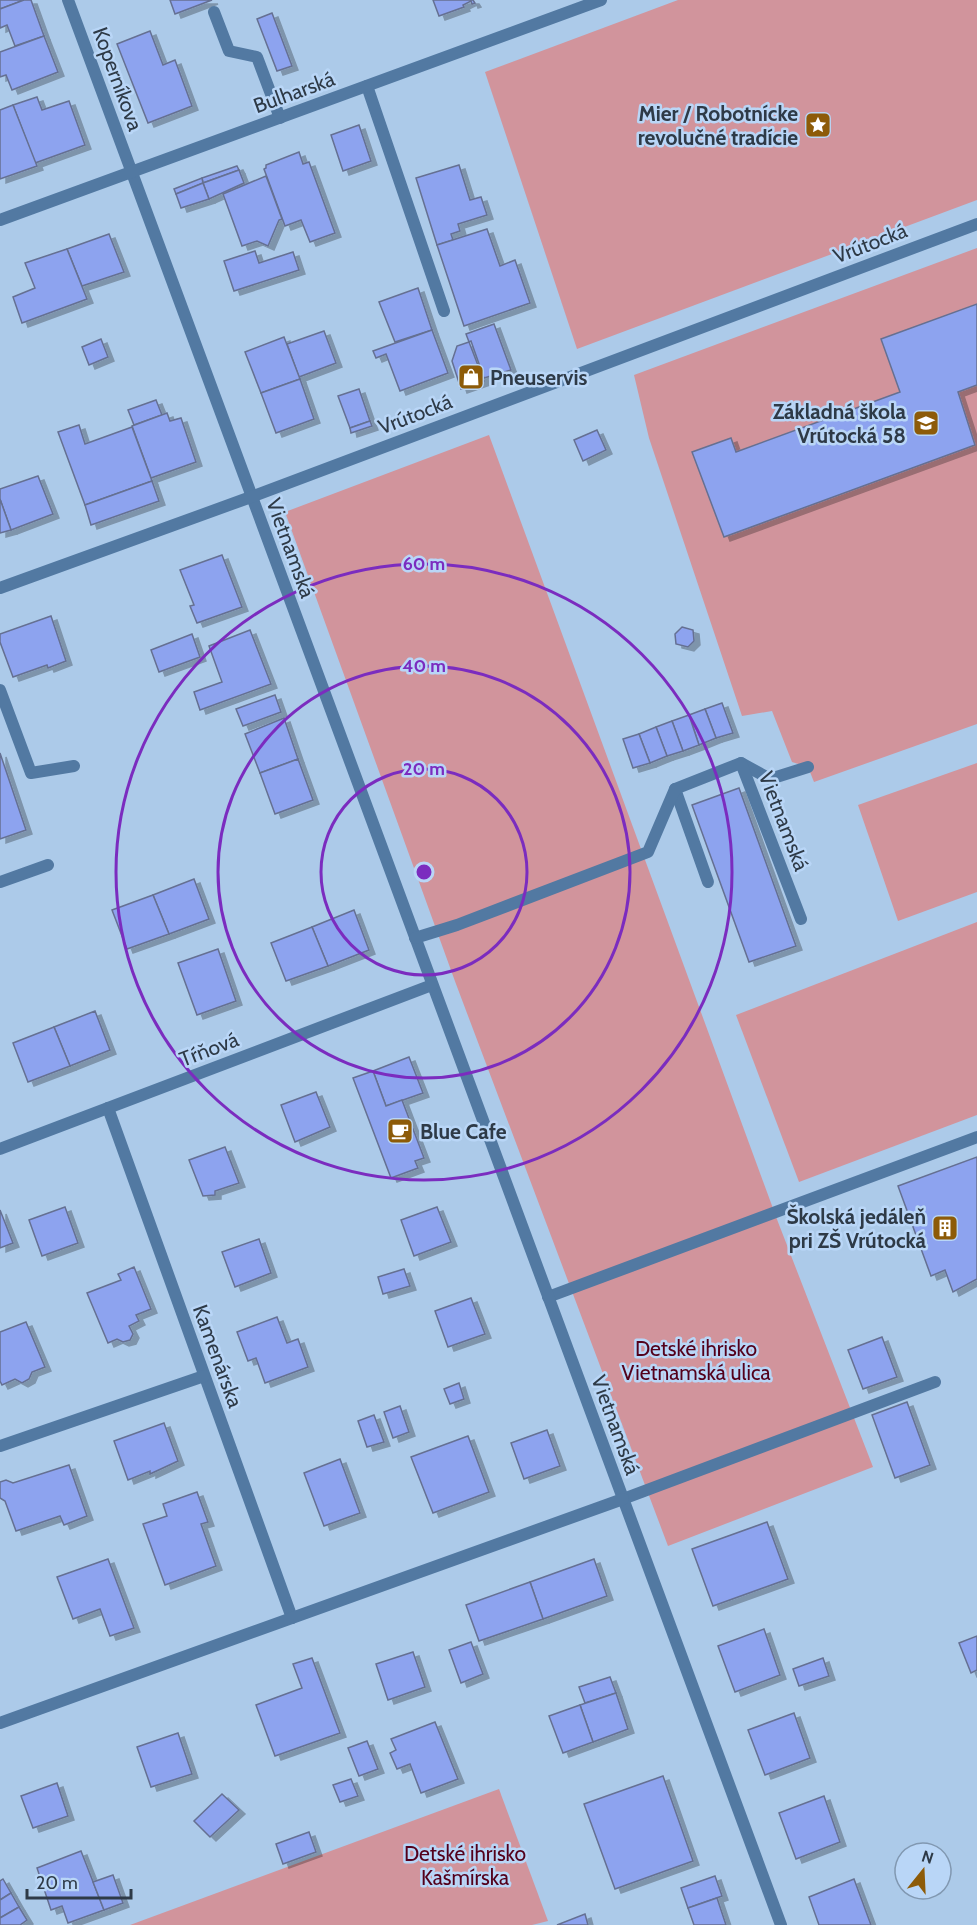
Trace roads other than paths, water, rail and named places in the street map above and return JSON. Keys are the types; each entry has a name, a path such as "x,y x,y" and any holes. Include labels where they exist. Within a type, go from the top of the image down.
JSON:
{"street":[{"name":"Koperníkova","path":"68,0 131,172"},
{"name":"Bulharská","path":"0,220 601,0"},
{"path":"214,12 229,51 257,57 280,118"},
{"path":"368,86 444,311"},
{"name":"Vietnamská","path":"131,172 781,1925"},
{"name":"Vrútocká","path":"0,588 251,497 977,224"},
{"path":"0,690 31,773 74,766"},
{"name":"Vietnamská","path":"675,789 741,763 801,919"},
{"path":"741,763 770,779 808,767"},
{"path":"415,938 457,925 648,852 675,789"},
{"path":"675,789 708,882"},
{"path":"0,882 48,866"},
{"name":"Tŕňová","path":"0,1149 432,985"},
{"name":"Kamenárska","path":"108,1108 292,1618"},
{"path":"548,1297 977,1137"},
{"path":"0,1446 204,1376"},
{"path":"0,1723 623,1499 935,1382"}],"place":[{"name":"Mier / Robotnícke revolučné tradície","path":"818,125"},
{"name":"Pneuservis","path":"471,377"},
{"name":"Základná škola Vrútocká 58","path":"926,423"},
{"name":"Blue Cafe","path":"400,1131"},
{"name":"Školská jedáleň pri ZŠ Vrútocká","path":"945,1228"}],"park label":[{"name":"Detské ihrisko Vietnamská ulica","path":"696,1360"},
{"name":"Detské ihrisko Kašmírska","path":"465,1865"}]}
